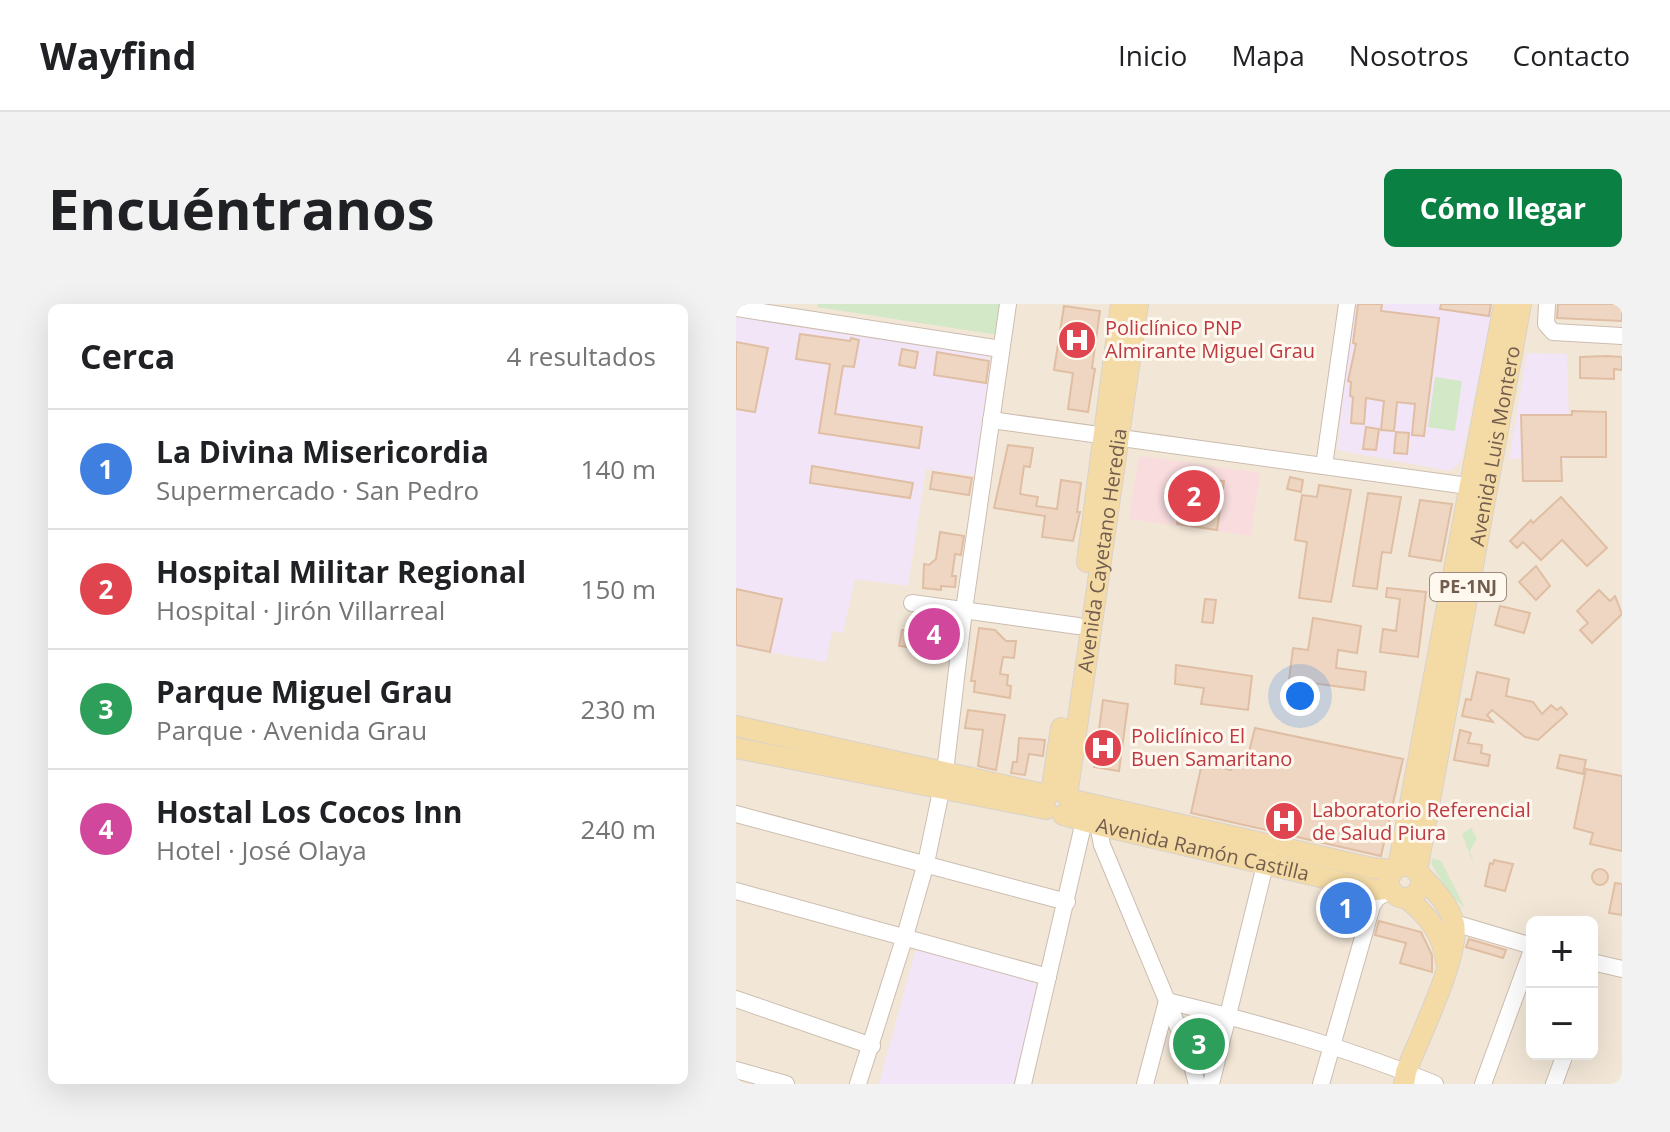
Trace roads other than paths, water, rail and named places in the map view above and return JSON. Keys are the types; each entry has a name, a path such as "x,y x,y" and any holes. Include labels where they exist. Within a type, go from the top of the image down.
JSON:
{"main road":[{"name":"Avenida Cayetano Heredia","path":"1057,801 1112,435 1121,304"},
{"name":"Avenida Cayetano Heredia","path":"1057,801 1078,626 1138,304"},
{"name":"Avenida Luis Montero","path":"1431,740 1468,486 1504,304"},
{"name":"Avenida Luis Montero","path":"1402,879 1521,304"},
{"name":"Avenida Ramón Castilla","path":"736,726 943,780"},
{"name":"Avenida Ramón Castilla","path":"736,748 1057,801 1268,854"},
{"name":"Avenida Ramón Castilla","path":"1057,801 1091,823 1268,854 1372,868 1402,879"},
{"path":"1402,879 1449,908 1456,936 1446,970 1402,1080"},
{"path":"1402,879 1442,939 1446,970"}],"street":[{"path":"858,1084 926,863 943,780 1008,304"},
{"path":"1324,466 1347,304"},
{"path":"1547,304 1546,324 1553,332 1622,336"},
{"path":"736,308 807,312 1001,349"},
{"path":"991,420 1468,486"},
{"path":"912,603 1078,626"},
{"path":"737,817 926,863 1067,902"},
{"path":"1023,1084 1067,902 1091,823"},
{"path":"1091,823 1188,1051 1197,1084"},
{"path":"1211,1084 1268,854"},
{"path":"1321,1084 1372,906 1377,898 1402,879"},
{"path":"736,891 1048,977"},
{"path":"1454,923 1526,946"},
{"path":"1483,1084 1526,965"},
{"path":"1598,968 1622,969"},
{"path":"736,999 872,1046"},
{"path":"1167,1001 1331,1046 1402,1080 1435,1084"},
{"path":"1145,1084 1167,1001"},
{"path":"1554,1084 1563,1060"},
{"path":"736,1070 786,1084"}],"place":[{"name":"Policlínico PNP Almirante Miguel Grau","path":"1077,340"},
{"name":"Hospital Militar Regional","path":"1194,496"},
{"name":"Hostal Los Cocos Inn","path":"934,634"},
{"name":"Policlínico El Buen Samaritano","path":"1103,748"},
{"name":"Laboratorio Referencial de Salud Piura","path":"1284,821"},
{"name":"La Divina Misericordia","path":"1346,908"},
{"name":"Parque Miguel Grau","path":"1199,1044"}]}
